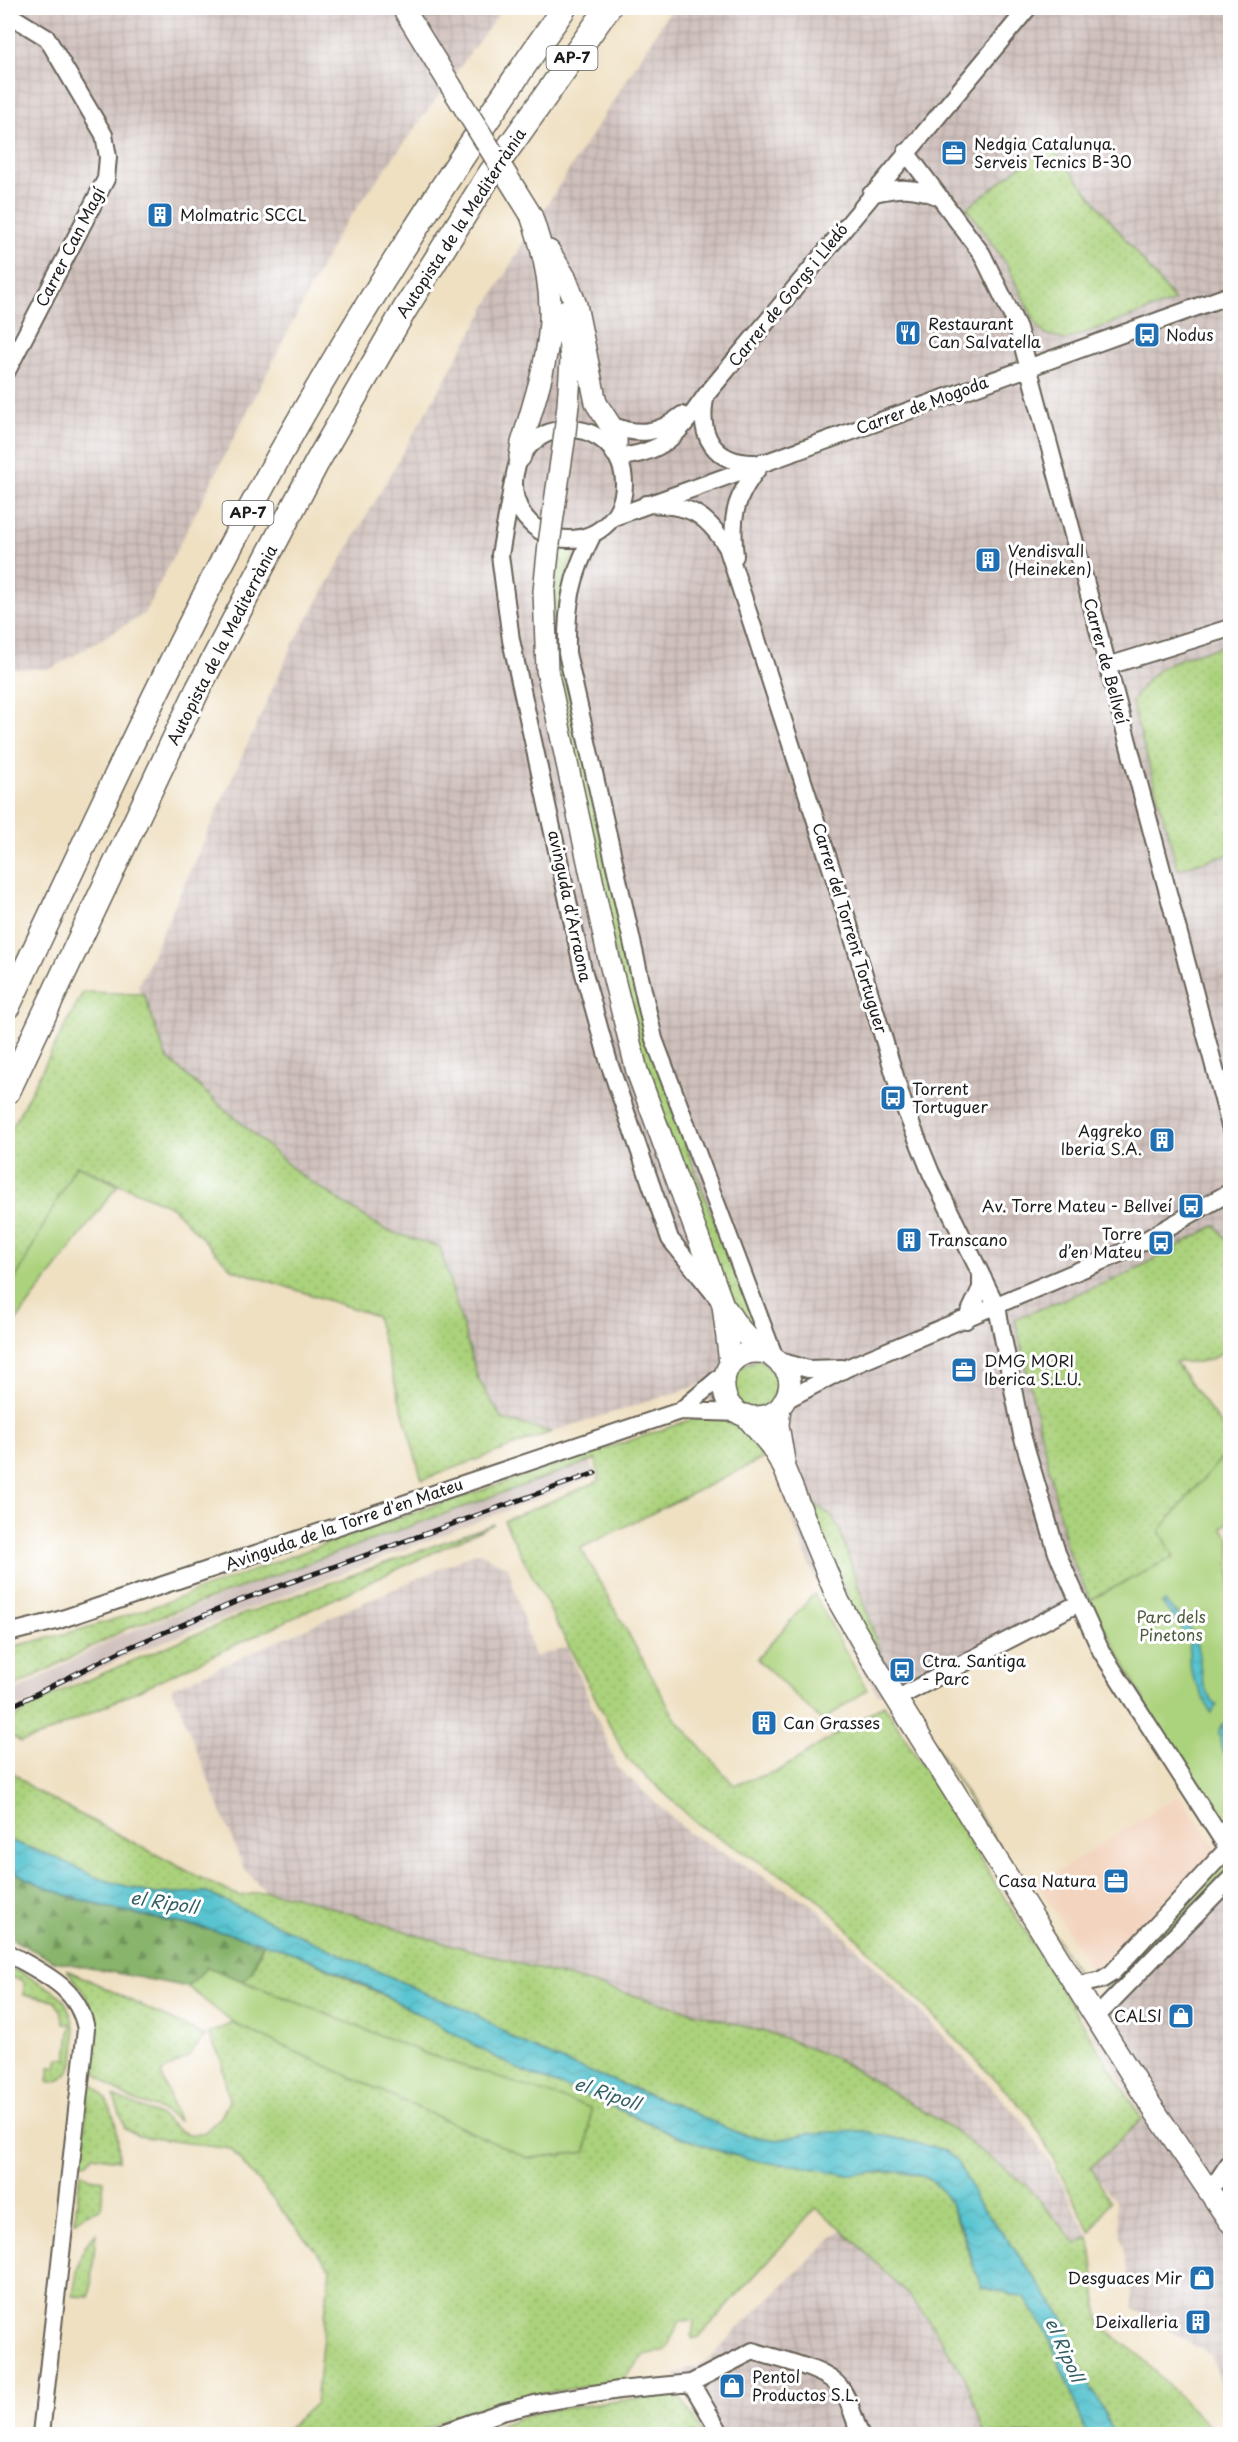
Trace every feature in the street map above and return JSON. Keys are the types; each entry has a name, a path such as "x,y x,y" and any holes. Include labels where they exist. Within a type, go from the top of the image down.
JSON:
{"highway":[{"name":"AP-7","path":"8,1006 166,673 286,443 418,222 564,8"},
{"name":"Autopista de la Mediterrània","path":"8,1091 193,699 259,568 405,309 535,108 608,8"},
{"path":"535,108 572,78 627,8"}],"main road":[{"path":"403,8 531,215 571,289 585,336 596,403 616,434 617,455"},
{"path":"520,457 548,354 552,317 548,278 531,215"},
{"path":"549,251 561,287 571,360 564,441 549,544 544,609 548,670 618,1001 641,1082 723,1305 728,1368 724,1394 734,1409 757,1417 768,1415 782,1404"},
{"path":"723,1305 743,1332 774,1357 789,1381 778,1425 784,1468"},
{"path":"728,1368 747,1353 774,1357"},
{"path":"743,1414 771,1446 784,1468 839,1602 877,1668 1120,2057 1230,2222"}],"street":[{"name":"Carrer de Gorgs i Lledó","path":"617,455 644,454 658,449 681,429 706,395 871,194 1028,8"},
{"name":"Carrer Can Magí","path":"8,14 47,38 104,135 108,157 106,179 8,369"},
{"name":"Carrer de Bellveí","path":"906,152 982,254 1018,328 1230,1126"},
{"path":"871,194 900,188 920,189 944,200"},
{"name":"Carrer de Mogoda","path":"614,517 1230,295"},
{"name":"Carrer de Gorgs i Lledó","path":"611,425 639,433 666,428 706,395"},
{"path":"706,395 702,415 704,431 714,447 726,457 745,463 763,462"},
{"path":"566,428 596,435 617,455 624,477 622,502 614,517 592,534 580,538 560,539 542,533 527,521 516,501 513,482 520,457 540,436 566,428"},
{"name":"Carrer del Torrent Tortuguer","path":"737,575 733,518 743,487 763,462"},
{"name":"avinguda d'Arraona","path":"513,482 500,555 511,640 583,970 609,1063 670,1239 723,1305"},
{"name":"Carrer del Torrent Tortuguer","path":"646,504 675,505 694,511 712,524 726,547 838,889 905,1109 931,1173 997,1307 1022,1435 1057,1553 1101,1651 1229,1850"},
{"path":"592,534 577,563 567,616 570,665 654,1039 774,1357 808,1369 849,1368"},
{"path":"1108,666 1230,628"},
{"path":"782,1404 849,1368 1128,1250 1230,1192"},
{"path":"966,1320 981,1288 981,1274"},
{"name":"Avinguda de la Torre d'en Mateu","path":"680,1411 728,1368"},
{"name":"Avinguda de la Torre d'en Mateu","path":"8,1633 56,1621 680,1411 743,1414"},
{"path":"907,1693 1079,1603"},
{"path":"1087,1983 1101,1980 1112,1973 1229,1850"},
{"path":"1103,2010 1230,1879"},
{"path":"8,1953 65,1987 77,2001 86,2029 41,2434"},
{"path":"1217,2181 1230,2162"},
{"path":"439,2434 502,2412 543,2403 619,2390 691,2383 753,2351 827,2375 847,2398 860,2434"},
{"path":"691,2383 721,2434"}],"shaded area":[{"path":"8,8 503,8 339,232 144,614 51,669 8,669"},
{"path":"672,8 1230,8 1230,1245 1216,1225 1127,1274 1015,1319 1067,1548 1090,1600 878,1695 822,1598 769,1456 749,1430 720,1423 703,1384 551,1432 502,1419 477,1379 440,1247 385,1230 299,1174 166,1057 138,986 292,646 524,241"},
{"path":"591,1462 596,1476 129,1655 19,1708 8,1695 118,1636 357,1544"},
{"path":"477,1552 508,1567 534,1657 567,1647 618,1768 689,1833 814,1906 920,2011 1023,2121 1055,2171 1089,2237 1076,2244 1028,2187 779,2036 420,1936 295,1896 266,1892 244,1869 172,1688"},
{"path":"1179,1795 1218,1850 1093,1972 1038,1884"},
{"path":"1230,1870 1230,2413 1212,2356 1134,2309 1115,2201 1090,2167 1144,2117 1080,2012"},
{"path":"842,2229 907,2293 927,2318 967,2381 985,2434 710,2434 674,2374 697,2366 714,2355 734,2332"}],"green space":[{"path":"1049,144 1175,301 1065,340 1045,334 1036,324 1007,265 967,208"},
{"path":"561,548 577,549 567,573 562,596 560,647 672,1107 705,1198 765,1344 735,1314 636,1050 560,706 552,610"},
{"path":"1230,644 1230,854 1178,869 1132,704 1140,689 1161,669 1186,657"},
{"path":"83,992 144,994 166,1057 299,1174 385,1230 440,1247 478,1379 502,1419 551,1432 422,1480 376,1316 232,1269 172,1207 76,1165 8,1293 8,1135"},
{"path":"76,1165 118,1185 8,1332 8,1293"},
{"path":"1216,1225 1230,1245 1230,1346 1218,1356 1205,1361 1175,1362 1230,1437 1230,1448 1160,1530 1174,1557 1090,1600 1067,1548 1015,1319 1127,1274"},
{"path":"758,1359 781,1374 780,1402 740,1411 729,1379 733,1371"},
{"path":"715,1415 753,1434 762,1459 581,1548 675,1718 734,1785 780,1770 884,1704 1142,2119 1091,2167 1110,2201 1091,2233 1031,2117 952,2035 814,1895 700,1826 627,1759 504,1521 599,1481 596,1459 126,1629 8,1690 8,1647 50,1638 174,1600 424,1509 690,1420"},
{"name":"Parc dels Pinetons","path":"1230,1448 1230,1521 1222,1528 1230,1538 1230,1831 1150,1712 1090,1600 1174,1557 1160,1530"},
{"path":"803,1495 832,1517 839,1528 883,1661 1183,2141 862,1629"},
{"path":"494,1524 41,1736 21,1742 8,1734 8,1721 59,1692 244,1614"},
{"path":"814,1594 867,1690 822,1721 757,1659"},
{"path":"8,1768 34,1790 239,1896 266,1892 295,1896 420,1936 779,2036 839,2060 948,2126 1028,2187 1076,2244 1089,2237 1100,2326 1139,2355 1217,2434 1112,2434 1104,2411 1077,2361 1067,2324 1003,2233 975,2199 970,2184 957,2162 945,2150 865,2131 810,2133 777,2140 732,2132 676,2105 554,2058 516,2040 474,2013 434,1997 205,1892 154,1895 95,1877 57,1858 8,1840"},
{"path":"1222,1862 1228,1869 1112,1992 1105,1986"},
{"path":"8,1868 37,1883 99,1905 263,1942 252,1971 243,1981 207,1967 188,1987 54,1961 8,1937"},
{"path":"264,1942 302,1956 391,1999 519,2069 584,2094 677,2136 727,2154 780,2165 791,2164 848,2174 901,2172 920,2175 938,2185 948,2195 981,2287 1025,2298 1048,2334 1087,2434 985,2434 967,2381 927,2318 907,2293 842,2229 816,2208 699,2337 692,2339 694,2320 680,2321 666,2350 644,2355 622,2381 545,2393 462,2413 415,2434 282,2434 316,2403 330,2268 231,2149 138,2136 125,2128 114,2096 161,2116 178,2130 191,2135 205,2132 221,2117 229,2101 221,2059 208,2034 233,2023 528,2158 586,2152 591,2109 432,2056 243,1981 252,1971"},
{"path":"8,1966 42,1984 60,1996 67,2005 75,2032 75,2047 73,2061 68,2072 60,2080 48,2082 50,2067 57,2067 59,2058 67,2059 71,2024 64,2023 61,2011 54,2000 24,1995 24,1982 8,1977"},
{"path":"207,1967 432,2056 591,2108 586,2152 528,2158 233,2023 188,1987"},
{"path":"66,1969 205,2036 188,2057 161,2073 178,2121 159,2109 126,2096 110,2086 92,2069 95,2038 94,2015 85,1994"},
{"path":"93,2084 101,2092 111,2109 118,2138 119,2160 93,2156 88,2162 81,2163 89,2087"},
{"path":"80,2172 89,2178 104,2180 101,2209 86,2214 75,2222"},
{"path":"96,2233 90,2297 73,2296 82,2254 85,2246"},
{"path":"668,2394 682,2399 703,2434 473,2434 538,2412"}],"water":[{"path":"1165,1602 1184,1621 1197,1643 1202,1679 1210,1697 1217,1705 1211,1713 1193,1677 1189,1661 1189,1638 1162,1603"},
{"path":"1223,1724 1230,1761 1221,1747 1219,1731"},
{"name":"el Ripoll","path":"8,1840 57,1858 95,1877 153,1894 205,1892 434,1997 474,2013 516,2040 554,2058 676,2105 740,2134 777,2140 810,2133 865,2131 945,2150 957,2162 970,2184 975,2199 1003,2233 1067,2324 1077,2361 1104,2411 1112,2434 1087,2434 1048,2334 1025,2298 981,2287 955,2212 939,2187 929,2179 910,2172 847,2174 760,2161 690,2141 601,2101 516,2068 382,1994 299,1955 226,1933 113,1909 41,1885 8,1868"}],"railway":[{"path":"8,1708 123,1650 238,1601 595,1473"}],"place":[{"name":"Nedgia Catalunya. Serveis Tecnics B-30","path":"954,153"},
{"name":"Molmatric SCCL","path":"160,215"},
{"name":"Restaurant Can Salvatella","path":"908,333"},
{"name":"Nodus","path":"1147,335"},
{"name":"Vendisvall (Heineken)","path":"988,560"},
{"name":"Torrent Tortuguer","path":"893,1098"},
{"name":"Aggreko Iberia S.A.","path":"1162,1140"},
{"name":"Av. Torre Mateu - Bellveí","path":"1191,1206"},
{"name":"Transcano","path":"909,1240"},
{"name":"Torre d’en Mateu","path":"1161,1243"},
{"name":"DMG MORI Iberica S.L.U.","path":"964,1370"},
{"name":"Ctra. Santiga - Parc","path":"902,1670"},
{"name":"Can Grasses","path":"764,1723"},
{"name":"Casa Natura","path":"1116,1881"},
{"name":"CALSI","path":"1181,2016"},
{"name":"Desguaces Mir","path":"1202,2278"},
{"name":"Deixalleria","path":"1198,2322"},
{"name":"Pentol Productos S.L.","path":"732,2386"}]}
